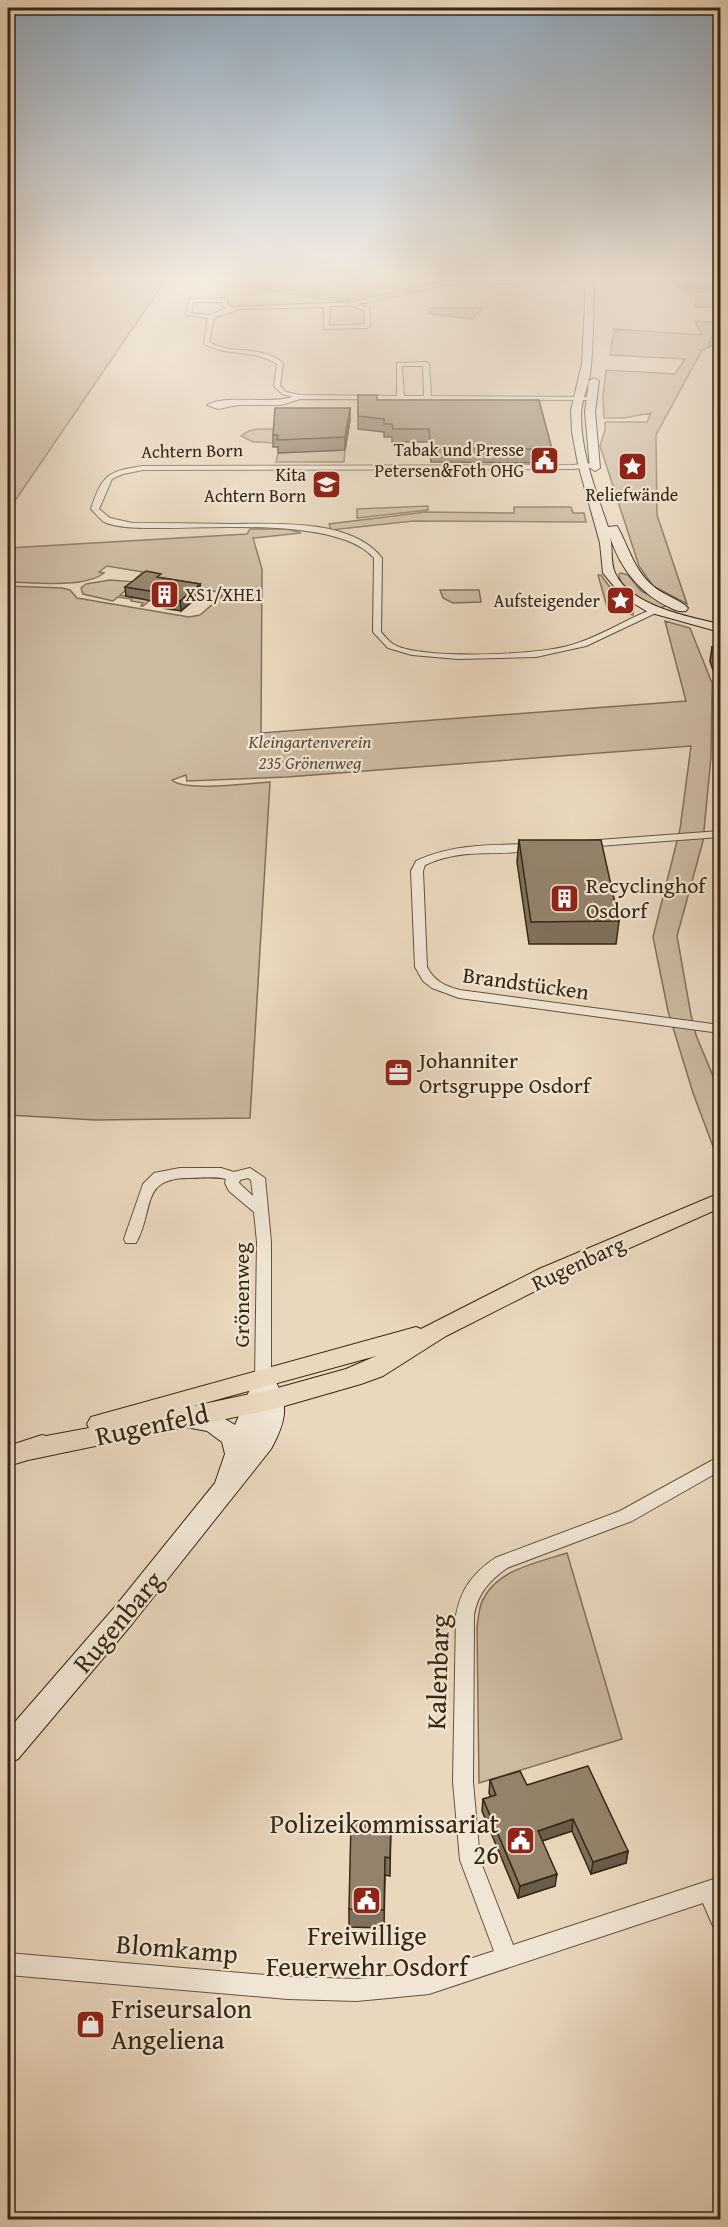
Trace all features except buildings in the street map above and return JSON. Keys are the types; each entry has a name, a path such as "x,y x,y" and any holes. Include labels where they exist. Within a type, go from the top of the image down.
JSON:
{"main road":[{"name":"Rugenbarg","path":"264,1394 437,1330 547,1275 720,1200"},
{"name":"Rugenfeld","path":"18,1453 181,1419 264,1394"},
{"name":"Rugenfeld","path":"18,1453 129,1415 264,1394"}],"street":[{"path":"277,385 284,393 300,397 591,399"},
{"path":"400,385 401,399"},
{"path":"427,385 428,399"},
{"path":"583,385 576,417 607,545 605,564 608,572 619,587 656,611 720,628"},
{"path":"593,385 589,466 601,485 618,546 642,585 660,598 684,609 720,620"},
{"path":"238,403 286,403 300,397"},
{"path":"579,399 590,411"},
{"name":"Achtern Born","path":"589,466 156,466 132,469 106,478 95,509 107,520 132,525 301,527 328,532 368,546 378,558 377,632 387,644 411,652 432,655 530,655 559,651 584,645 656,611"},
{"path":"608,572 623,570 634,572"},
{"path":"577,844 720,834"},
{"name":"Brandstücken","path":"545,846 448,853 432,856 420,863 417,871 421,968 426,979 439,989 459,994 720,1029"},
{"name":"Grönenweg","path":"131,1239 148,1187 159,1176 180,1173 221,1173 234,1177 250,1173 258,1178 264,1242 264,1394"},
{"name":"Grönenweg","path":"234,1177 234,1188 262,1211"},
{"name":"Rugenbarg","path":"224,1491 236,1452 264,1394"},
{"name":"Rugenbarg","path":"8,1750 116,1625 263,1442 272,1423 264,1394"},
{"path":"181,1419 209,1422 224,1429 233,1438 236,1452"},
{"name":"Kalenbarg","path":"507,1958 470,1860 464,1816 463,1638 468,1599 487,1573 501,1563 626,1516 720,1463"},
{"path":"714,1889 720,1919"},
{"name":"Blomkamp","path":"8,1964 310,1990 367,1992 429,1983 714,1889"}],"green space":[{"path":"8,385 94,385 8,511 8,497 12,491 8,490"},
{"path":"604,385 683,385 656,435 657,515 687,604 653,586 639,566 600,446 605,422 647,422 651,413 624,418 604,418"},
{"path":"257,429 284,429 277,443 253,442 241,436"},
{"path":"345,450 344,462 276,462 278,453"},
{"path":"428,506 428,510 357,518 357,509"},
{"path":"514,507 571,507 573,513 584,513 586,522 413,521 331,530 329,524 426,512 514,513"},
{"name":"Kleingartenverein 235 Grönenweg","path":"250,529 288,529 301,533 253,538 262,569 261,733 686,701 665,621 690,628 712,683 711,757 703,841 677,936 696,1035 720,1093 720,1165 693,1093 668,1011 653,937 680,829 691,746 287,777 187,781 186,775 172,780 189,786 270,782 250,1118 96,1120 8,1115 8,586 62,588 70,590 77,598 189,617 200,615 222,596 218,592 136,578 143,572 107,566 99,572 104,573 84,581 58,584 8,582 8,548 247,534"},
{"path":"619,574 628,575 641,591 670,605 655,609 638,599 623,586"},
{"path":"598,575 601,575 612,590 634,605 633,615 607,607"},
{"path":"110,580 136,582 120,595 150,600 141,606 143,603 131,601 132,599 118,597 113,601 83,594 81,588 86,584"},
{"path":"440,590 479,590 481,602 453,603 443,598"},
{"path":"567,1553 622,1739 479,1783 477,1627 481,1604 487,1592 506,1576 530,1565"}],"place":[{"name":"Tabak und Presse Petersen&Foth OHG","path":"545,460"},
{"name":"Reliefwände","path":"632,466"},
{"name":"Kita Achtern Born","path":"327,485"},
{"name":"XS1/XHE1","path":"164,595"},
{"name":"Aufsteigender","path":"621,601"},
{"name":"Recyclinghof Osdorf","path":"565,898"},
{"name":"Johanniter Ortsgruppe Osdorf","path":"398,1073"},
{"name":"Polizeikommissariat 26","path":"520,1840"},
{"name":"Freiwillige Feuerwehr Osdorf","path":"367,1901"},
{"name":"Friseursalon Angeliena","path":"90,2025"}]}
